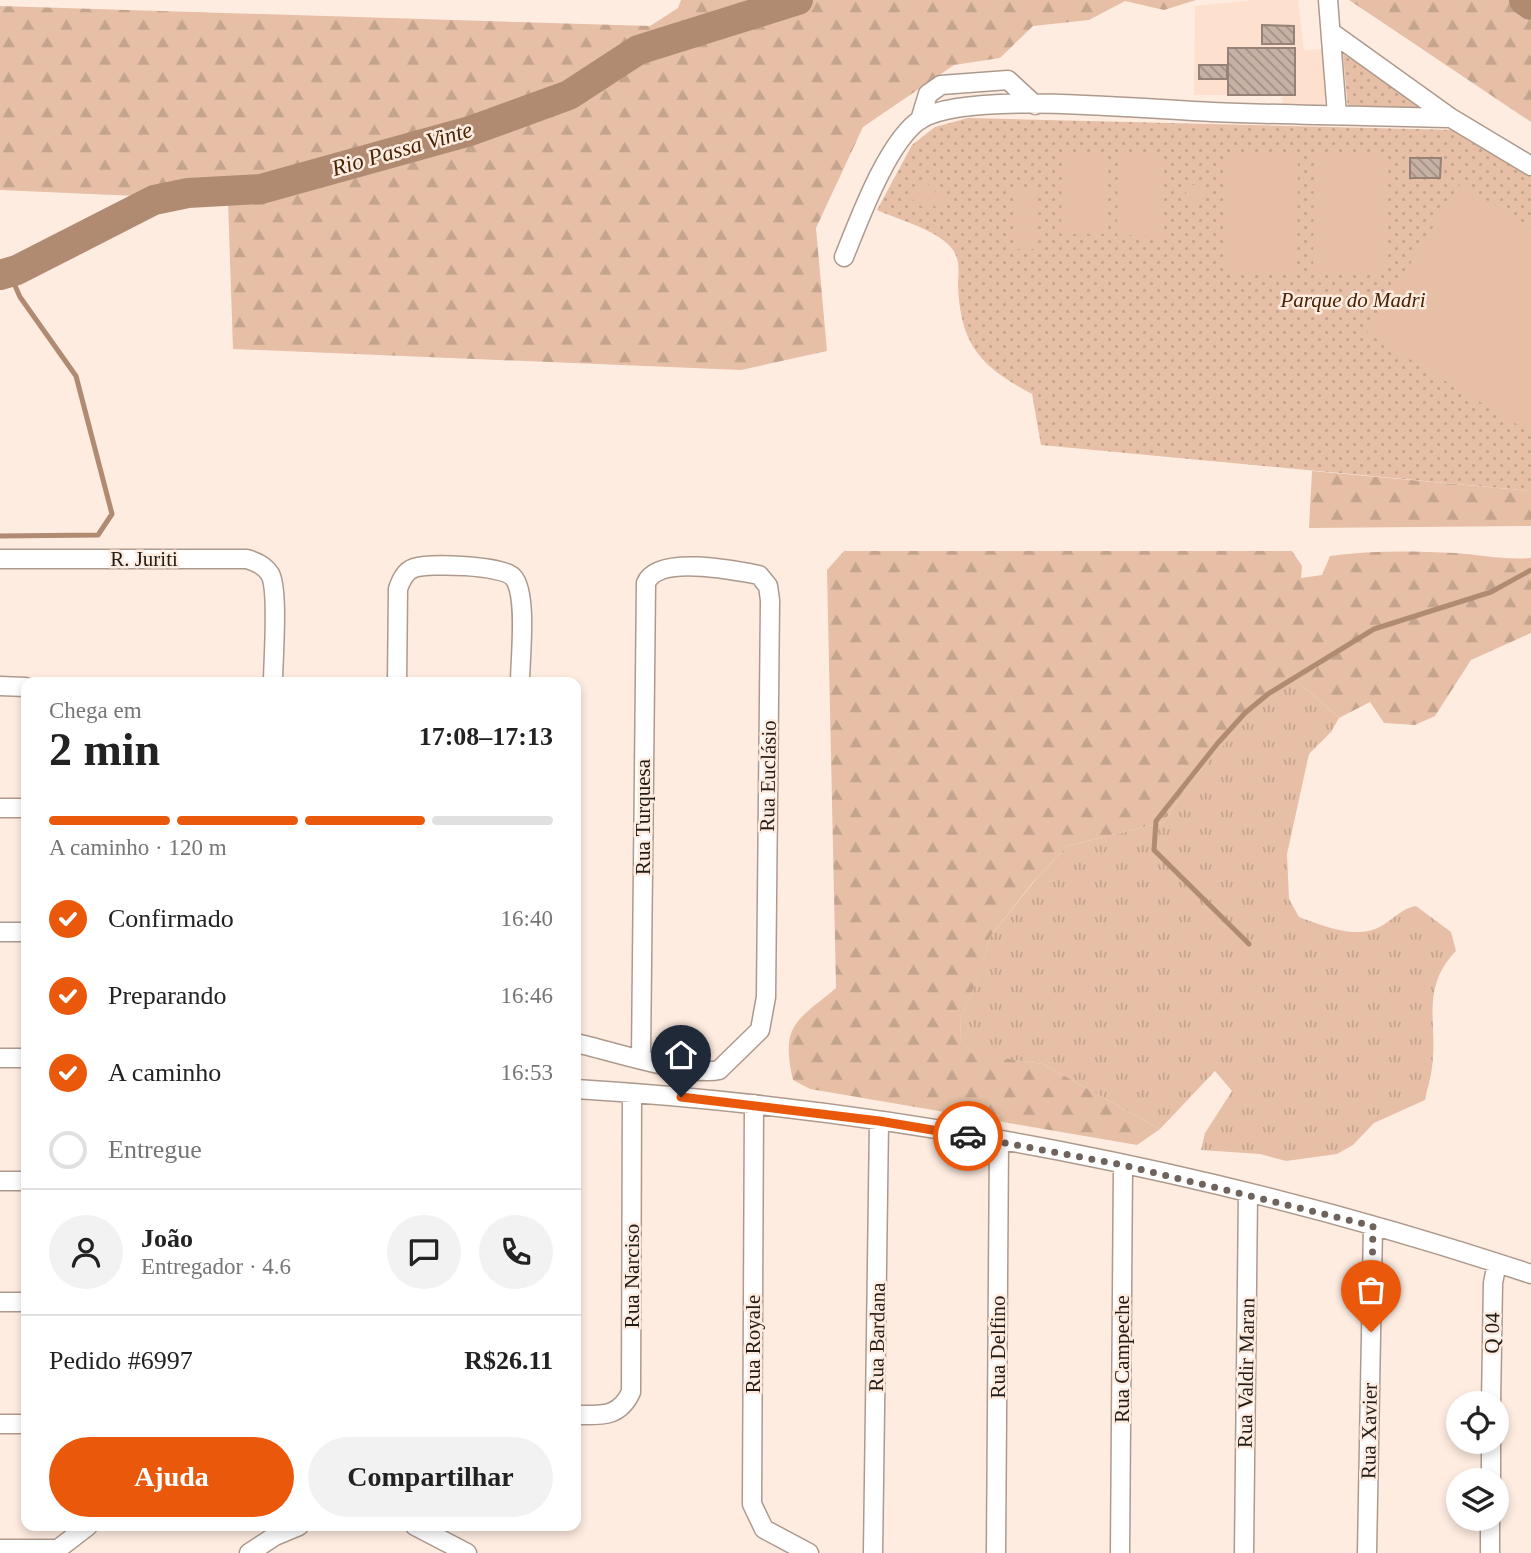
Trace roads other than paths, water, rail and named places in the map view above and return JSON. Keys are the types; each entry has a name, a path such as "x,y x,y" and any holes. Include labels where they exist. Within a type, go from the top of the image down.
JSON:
{"street":[{"path":"1328,0 1337,115"},
{"path":"1331,33 1451,118 1531,166"},
{"path":"920,120 928,93 942,85 1008,80 1035,105"},
{"path":"844,257 869,197 902,136 920,120 939,110 1035,105 1451,118"},
{"name":"R. Juriti","path":"0,559 247,559 265,568 274,586 273,677"},
{"name":"Rua Euclásio","path":"641,1058 711,1072 719,1070 760,1030 764,1013 770,600 768,586 759,575 727,569 667,567 648,576"},
{"path":"397,677 398,589 404,576 416,568 498,568 514,577 521,594 520,677"},
{"name":"Rua Turquesa","path":"641,1058 645,590 648,576"},
{"path":"0,687 21,687"},
{"path":"0,807 21,808"},
{"path":"0,932 21,932"},
{"path":"581,1044 641,1058"},
{"path":"0,1058 21,1058"},
{"path":"581,1089 754,1104 879,1121 1123,1165 1248,1193 1373,1226 1531,1274"},
{"name":"Rua Narciso","path":"581,1415 609,1415 619,1410 631,1392 632,1093"},
{"name":"Rua Royale","path":"754,1104 752,1504 764,1529 809,1553"},
{"name":"Rua Bardana","path":"873,1553 879,1121"},
{"name":"Rua Delfino","path":"996,1553 999,1141"},
{"name":"Rua Campeche","path":"1120,1553 1123,1165"},
{"path":"0,1181 21,1181"},
{"name":"Rua Valdir Maran","path":"1244,1553 1248,1193"},
{"name":"Rua Xavier","path":"1367,1553 1373,1226"},
{"name":"Q 04","path":"1491,1391 1493,1283 1497,1263"},
{"path":"0,1302 21,1302"},
{"path":"0,1424 21,1424"},
{"path":"0,1549 58,1549 81,1531"},
{"path":"249,1553 275,1531"},
{"path":"425,1531 467,1553"},
{"path":"1490,1531 1490,1553"}],"waterway":[{"name":"Rio Passa Vinte","path":"0,275 17,270 154,200 188,193 261,189 470,131 569,95 638,50 798,0"},
{"name":"Rio Passa Vinte","path":"1524,0 1531,5"},
{"path":"0,536 98,535 112,514 76,376 20,297 12,279 17,270"},
{"path":"1249,944 1154,850 1156,821 1217,744 1245,713 1268,694 1374,629 1491,592 1531,570"}],"park label":[{"name":"Parque do Madri","path":"1353,300"}]}
